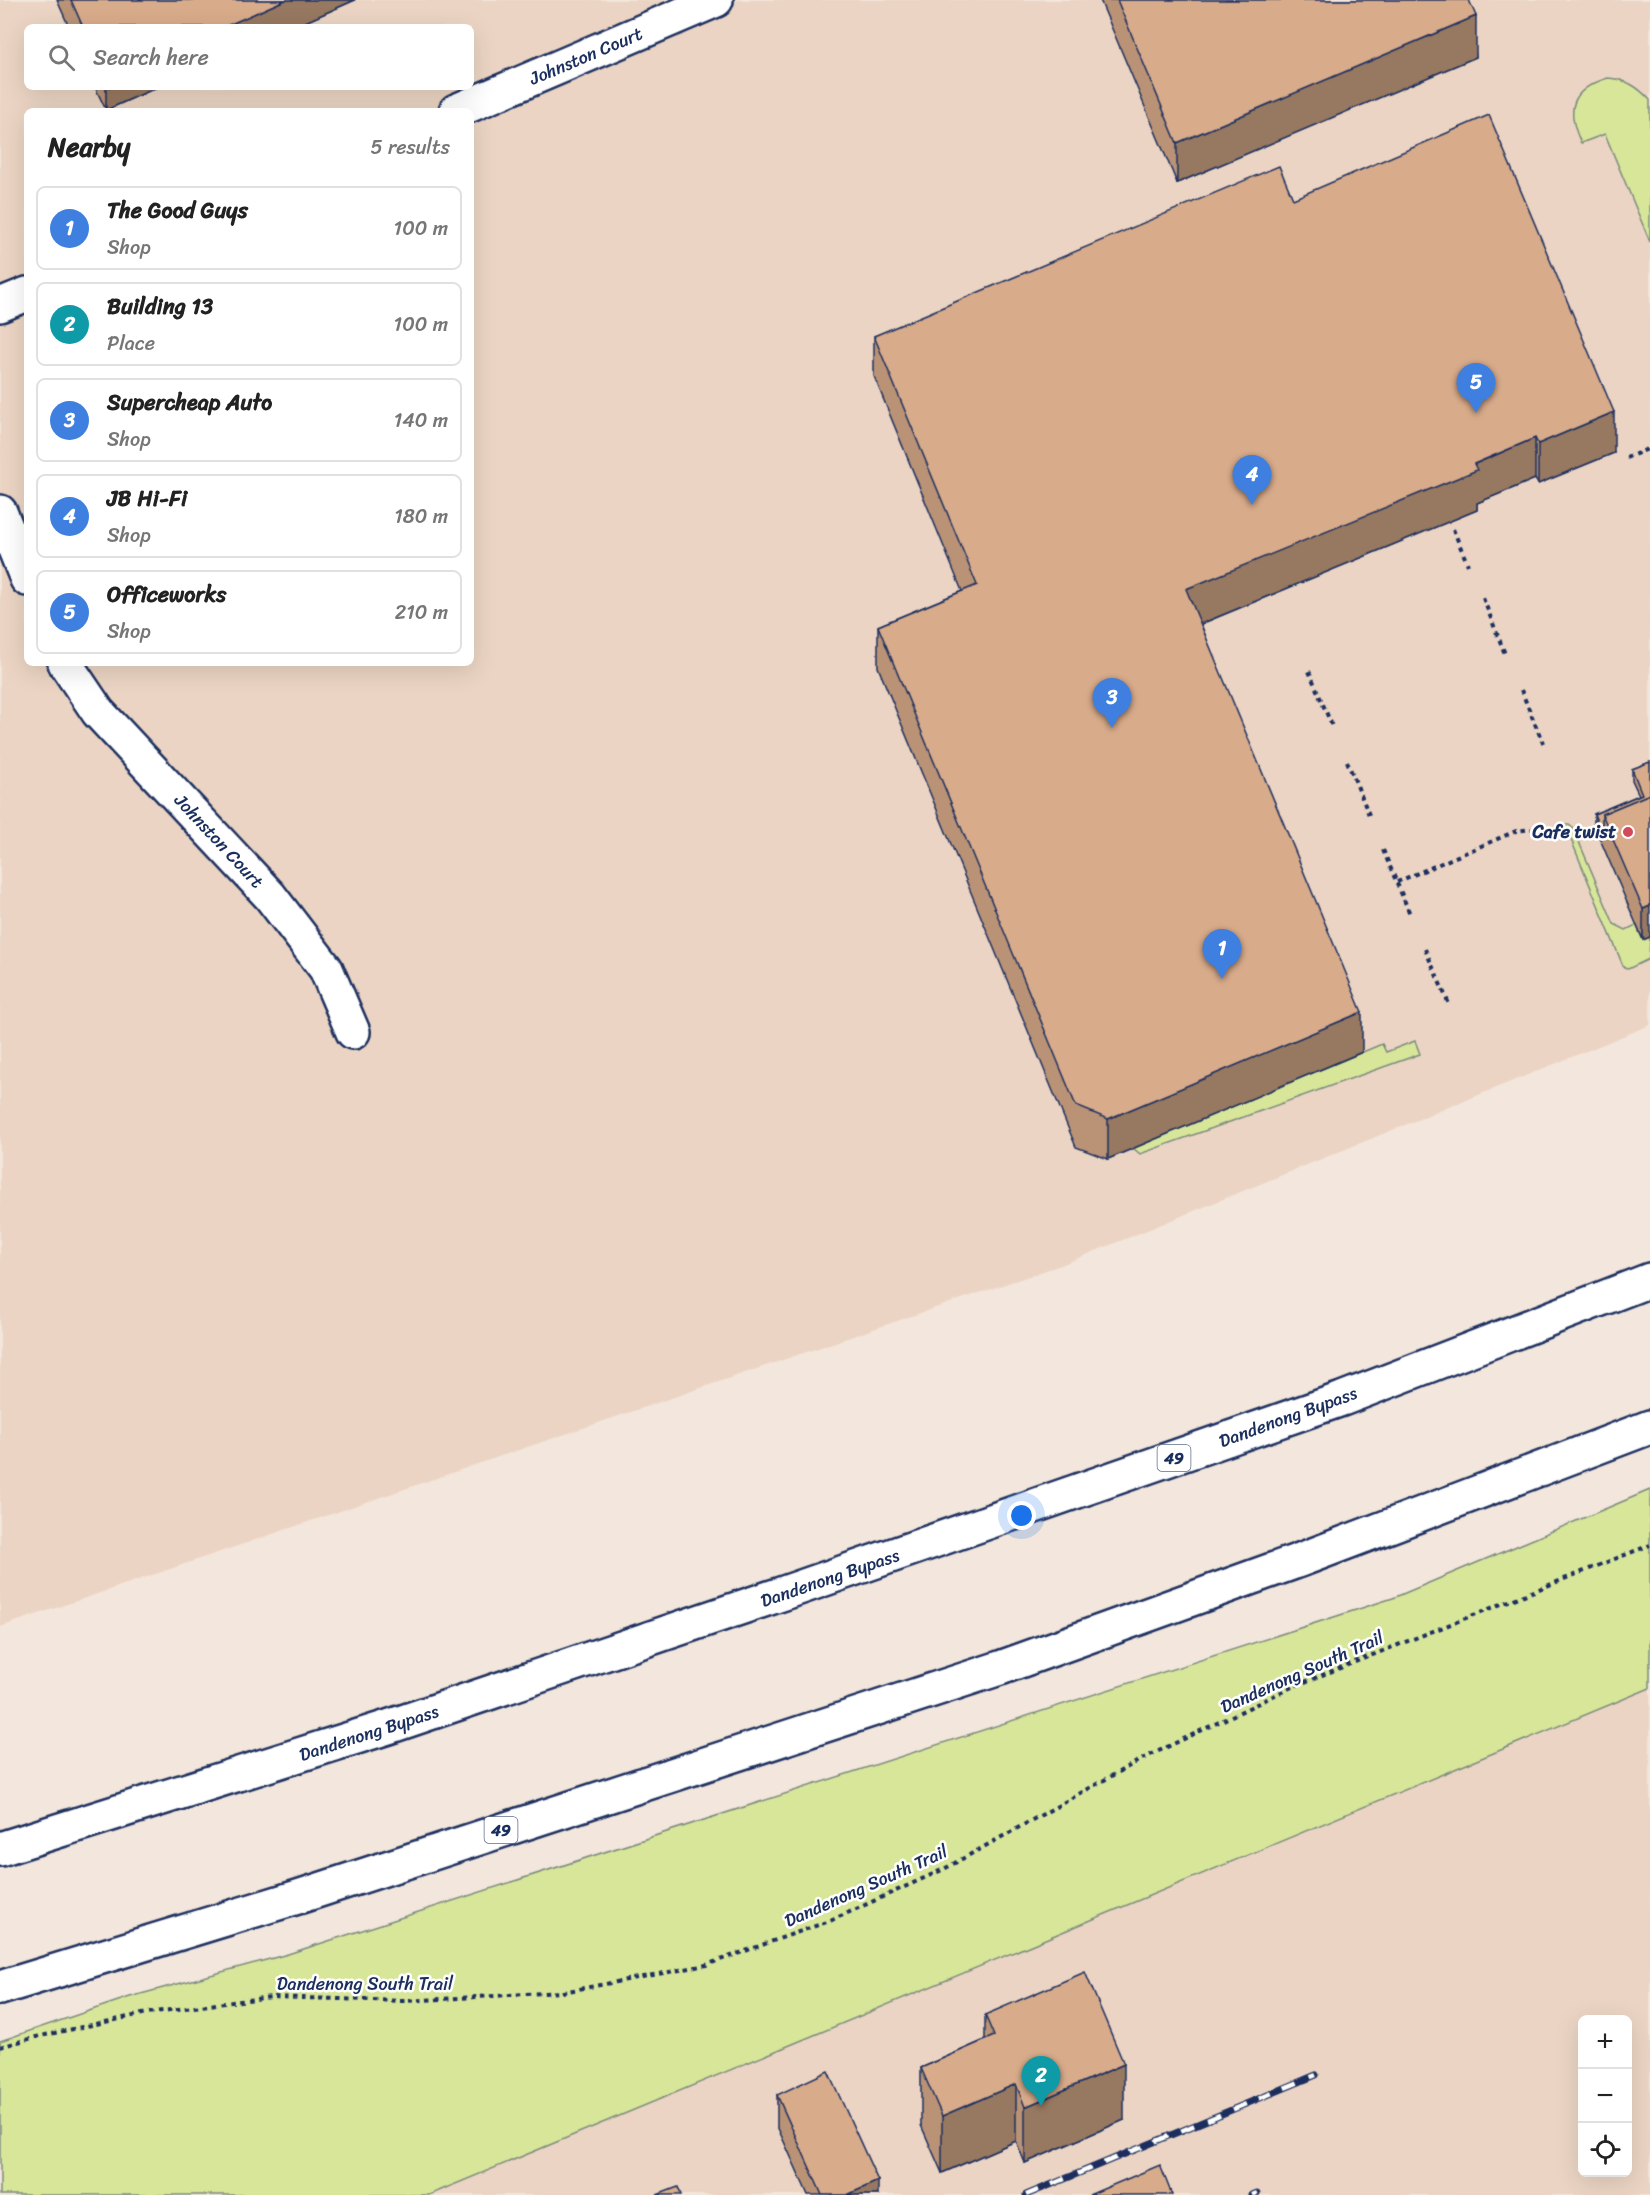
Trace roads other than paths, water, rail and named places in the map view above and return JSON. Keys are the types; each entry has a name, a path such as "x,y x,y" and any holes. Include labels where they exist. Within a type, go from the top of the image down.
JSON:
{"main road":[{"name":"Johnston Court","path":"463,108 716,0"},
{"path":"0,305 24,295"},
{"path":"0,512 24,572"},
{"name":"Johnston Court","path":"67,666 98,712 270,896 326,969 353,1032"},
{"name":"Dandenong Bypass","path":"0,1849 388,1727 787,1592 1331,1402 1650,1280"},
{"name":"49","path":"0,1988 301,1896 1000,1668 1300,1560 1650,1427"}],"railway":[{"path":"1026,2195 1316,2075"},
{"path":"1252,2195 1257,2193"}],"place":[{"name":"Officeworks","path":"1476,413"},
{"name":"JB Hi-Fi","path":"1252,505"},
{"name":"Supercheap Auto","path":"1112,728"},
{"name":"Cafe twist","path":"1628,832"},
{"name":"The Good Guys","path":"1222,979"},
{"name":"Building 13","path":"1041,2106"}]}
